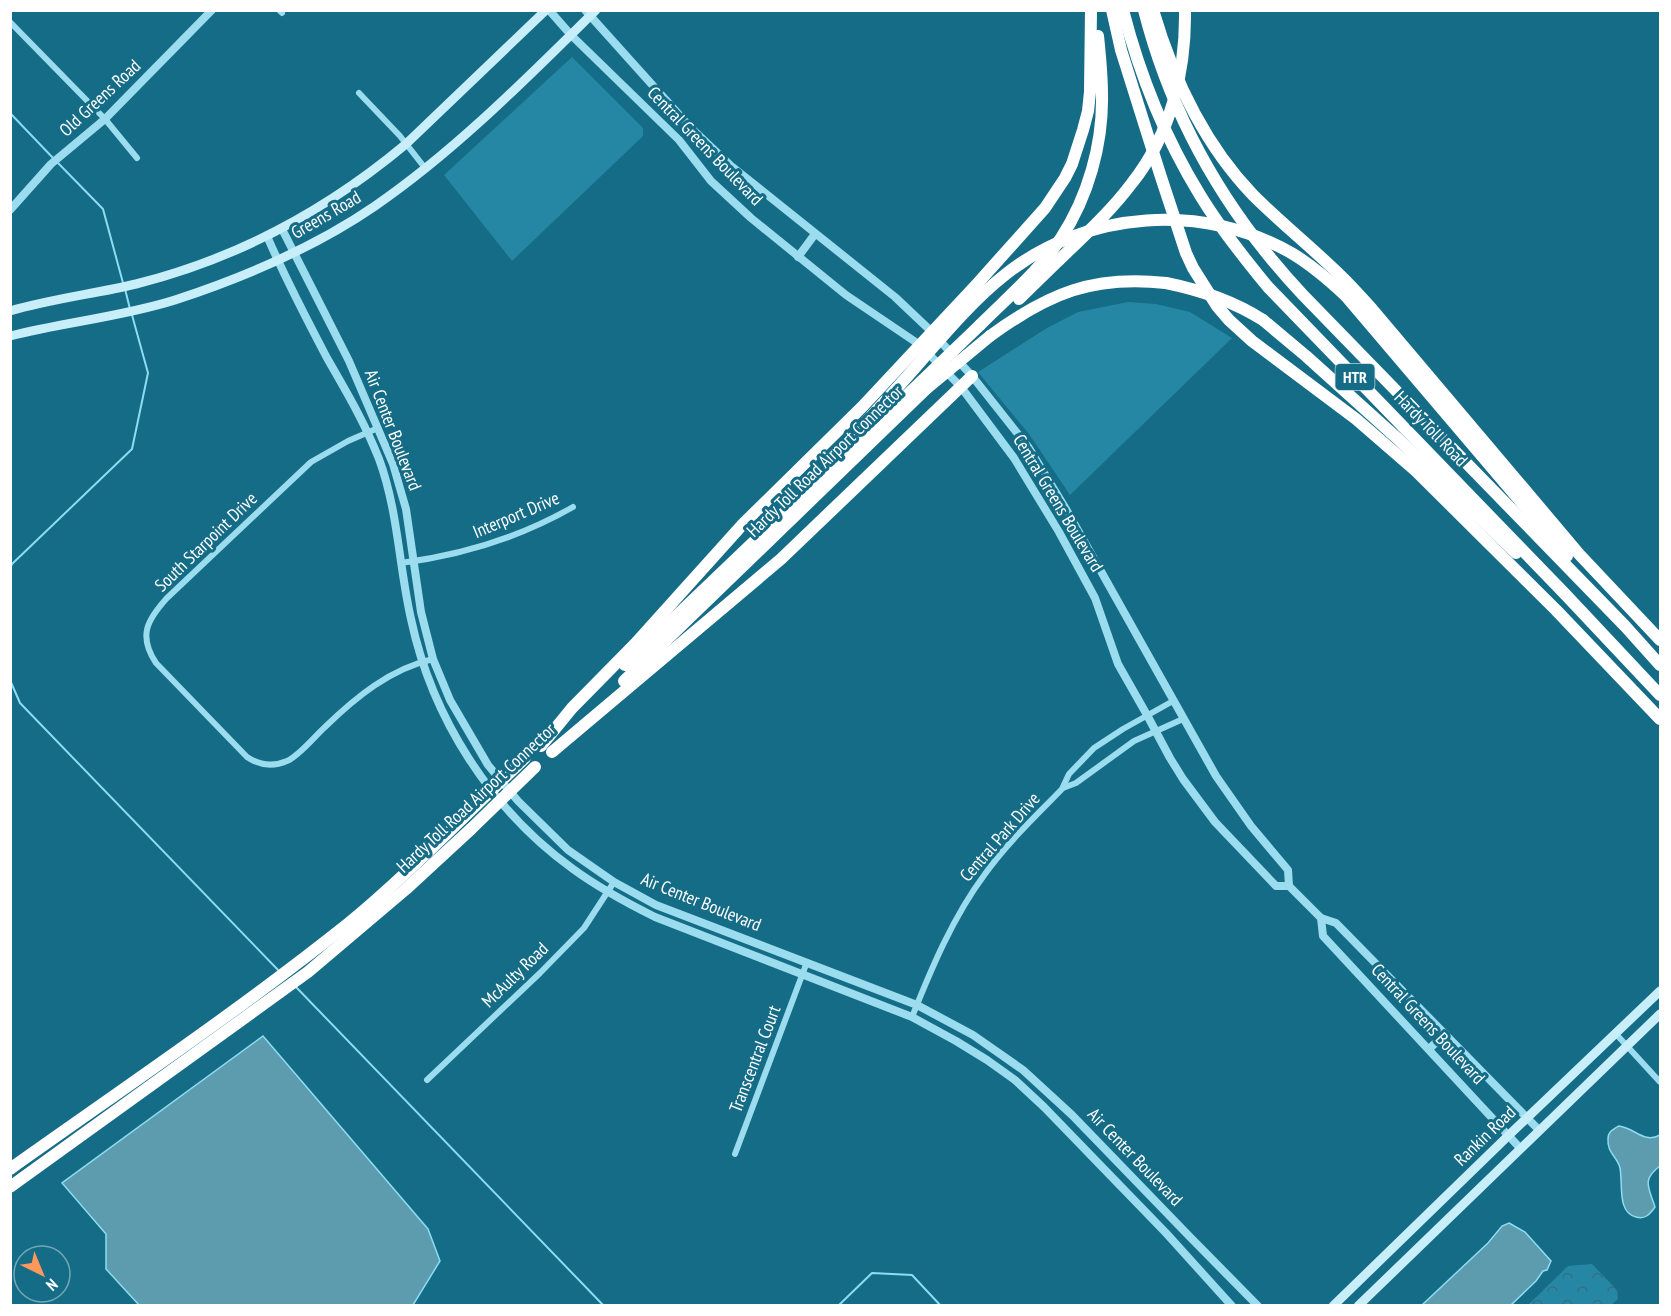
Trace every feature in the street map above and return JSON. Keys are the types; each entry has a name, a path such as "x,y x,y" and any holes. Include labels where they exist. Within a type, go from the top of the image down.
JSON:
{"highway":[{"path":"985,330 1045,259 1068,226 1084,192 1096,154 1102,115 1101,74 1093,10"},
{"path":"546,749 572,708 634,644 743,524 844,425 920,345 1036,218 1065,178 1078,147 1088,111 1093,10"},
{"path":"1112,10 1132,84 1186,253 1217,306 1252,341 1356,419 1403,459 1557,610 1660,719"},
{"name":"Hardy Toll Road","path":"1123,10 1146,85 1168,136 1200,195 1232,242 1268,287 1660,695"},
{"name":"Hardy Toll Road","path":"1144,10 1166,80 1198,151 1231,206 1269,257 1660,665"},
{"path":"1153,10 1179,82 1194,114 1206,135 1232,170 1253,194 1345,280 1372,309 1579,554 1660,640"},
{"path":"903,397 985,330 1125,193 1158,142 1168,117 1181,72 1185,10"},
{"path":"903,397 963,314 1020,263 1048,247 1101,227 1132,221 1166,219 1194,221 1241,231 1293,254 1316,269 1346,296 1625,626"},
{"path":"985,330 1054,296 1084,286 1132,280 1166,283 1200,290 1225,299 1263,320 1370,413 1505,544 1565,594"},
{"name":"Hardy Toll Road Airport Connector","path":"11,1169 269,985 350,921 535,767 546,749 817,476 903,397 926,389 985,330"},
{"path":"546,749 781,559 972,376"},
{"name":"Hardy Toll Road Airport Connector","path":"10,1187 278,995 398,896 467,824 525,758 546,749 903,397"},
{"path":"10,1192 58,1153"}],"main road":[{"name":"Greens Road","path":"10,311 136,284 186,269 282,229 342,192 383,163 548,10"},
{"name":"Greens Road","path":"10,336 125,313 184,297 248,274 294,253 376,206 458,142 571,35 591,12"},
{"name":"Rankin Road","path":"1333,1305 1660,991"},
{"name":"Rankin Road","path":"1358,1305 1660,1014"}],"street":[{"name":"Old Greens Road","path":"10,210 51,165 105,119 212,10"},
{"name":"Central Greens Boulevard","path":"548,10 679,140 711,181 798,257 846,295 920,345 960,387 1014,458 1036,493 1095,598 1118,664 1183,779 1215,822 1276,886 1289,886"},
{"name":"Central Greens Boulevard","path":"591,12 691,128 730,165 895,297 932,332 972,376 1029,448 1066,509 1216,776 1251,826 1288,870 1289,886 1321,918 1336,922 1539,1130"},
{"path":"10,22 105,119 137,158"},
{"path":"359,93 425,168"},
{"path":"679,140 691,128"},
{"name":"Air Center Boulevard","path":"282,229 349,361 393,464 406,509 421,612 433,659 450,700 473,741 488,765 518,801 568,850 614,882 656,905 917,1005 973,1035 1023,1070 1072,1115 1258,1305"},
{"path":"798,257 814,234"},
{"name":"Air Center Boulevard","path":"267,236 289,286 353,403 380,461 410,617 432,689 472,763 509,810 544,846 572,868 608,892 656,917 912,1017 964,1045 1015,1080 1085,1148 1232,1305"},
{"name":"South Starpoint Drive","path":"378,428 348,441 312,462 167,598 152,615 146,631 146,641 156,663 247,757 253,762 270,765 279,764 294,757 344,709 376,683 433,659"},
{"path":"1014,458 1029,448"},
{"name":"Interport Drive","path":"401,563 467,551 505,540 573,507"},
{"name":"Central Park Drive","path":"912,1017 948,935 974,889 996,860 1062,789 1069,774 1094,748 1173,701"},
{"name":"Central Park Drive","path":"1062,789 1076,783 1134,741 1183,719"},
{"path":"509,810 518,801"},
{"name":"McAulty Road","path":"427,1080 584,928 614,882"},
{"name":"Central Greens Boulevard","path":"1321,918 1323,936 1520,1148"},
{"path":"715,941 718,928"},
{"name":"Transcentral Court","path":"735,1154 807,962"},
{"path":"1429,1050 1445,1034"},
{"path":"1616,1034 1660,1082"},
{"path":"1015,1080 1023,1070"},
{"path":"1085,1148 1095,1139"},
{"path":"1180,1249 1191,1238"}],"green space":[{"path":"572,57 643,128 643,136 512,261 444,175"},
{"path":"1128,302 1156,304 1190,312 1232,338 1070,495 1029,434 978,372 1047,328 1078,312"},
{"path":"1592,1264 1617,1290 1618,1299 1611,1305 1528,1305 1568,1266"}],"shaded area":[{"path":"263,1036 428,1229 440,1261 413,1305 139,1305 106,1269 106,1234 62,1183"},
{"path":"1619,1126 1644,1137 1660,1135 1660,1166 1648,1180 1655,1207 1645,1217 1639,1218 1630,1214 1623,1204 1620,1168 1608,1144 1610,1133"},
{"path":"1509,1223 1525,1232 1551,1261 1547,1270 1543,1271 1511,1305 1422,1305 1488,1243 1502,1226"}],"waterway":[{"path":"10,113 54,159"},
{"path":"58,163 103,209 123,283"},
{"path":"125,289 130,309"},
{"path":"10,569 12,564 132,449 148,373 132,315"},
{"path":"10,680 20,703 280,972"},
{"path":"295,986 604,1306"},
{"path":"838,1306 872,1273 912,1275 941,1306"}]}
